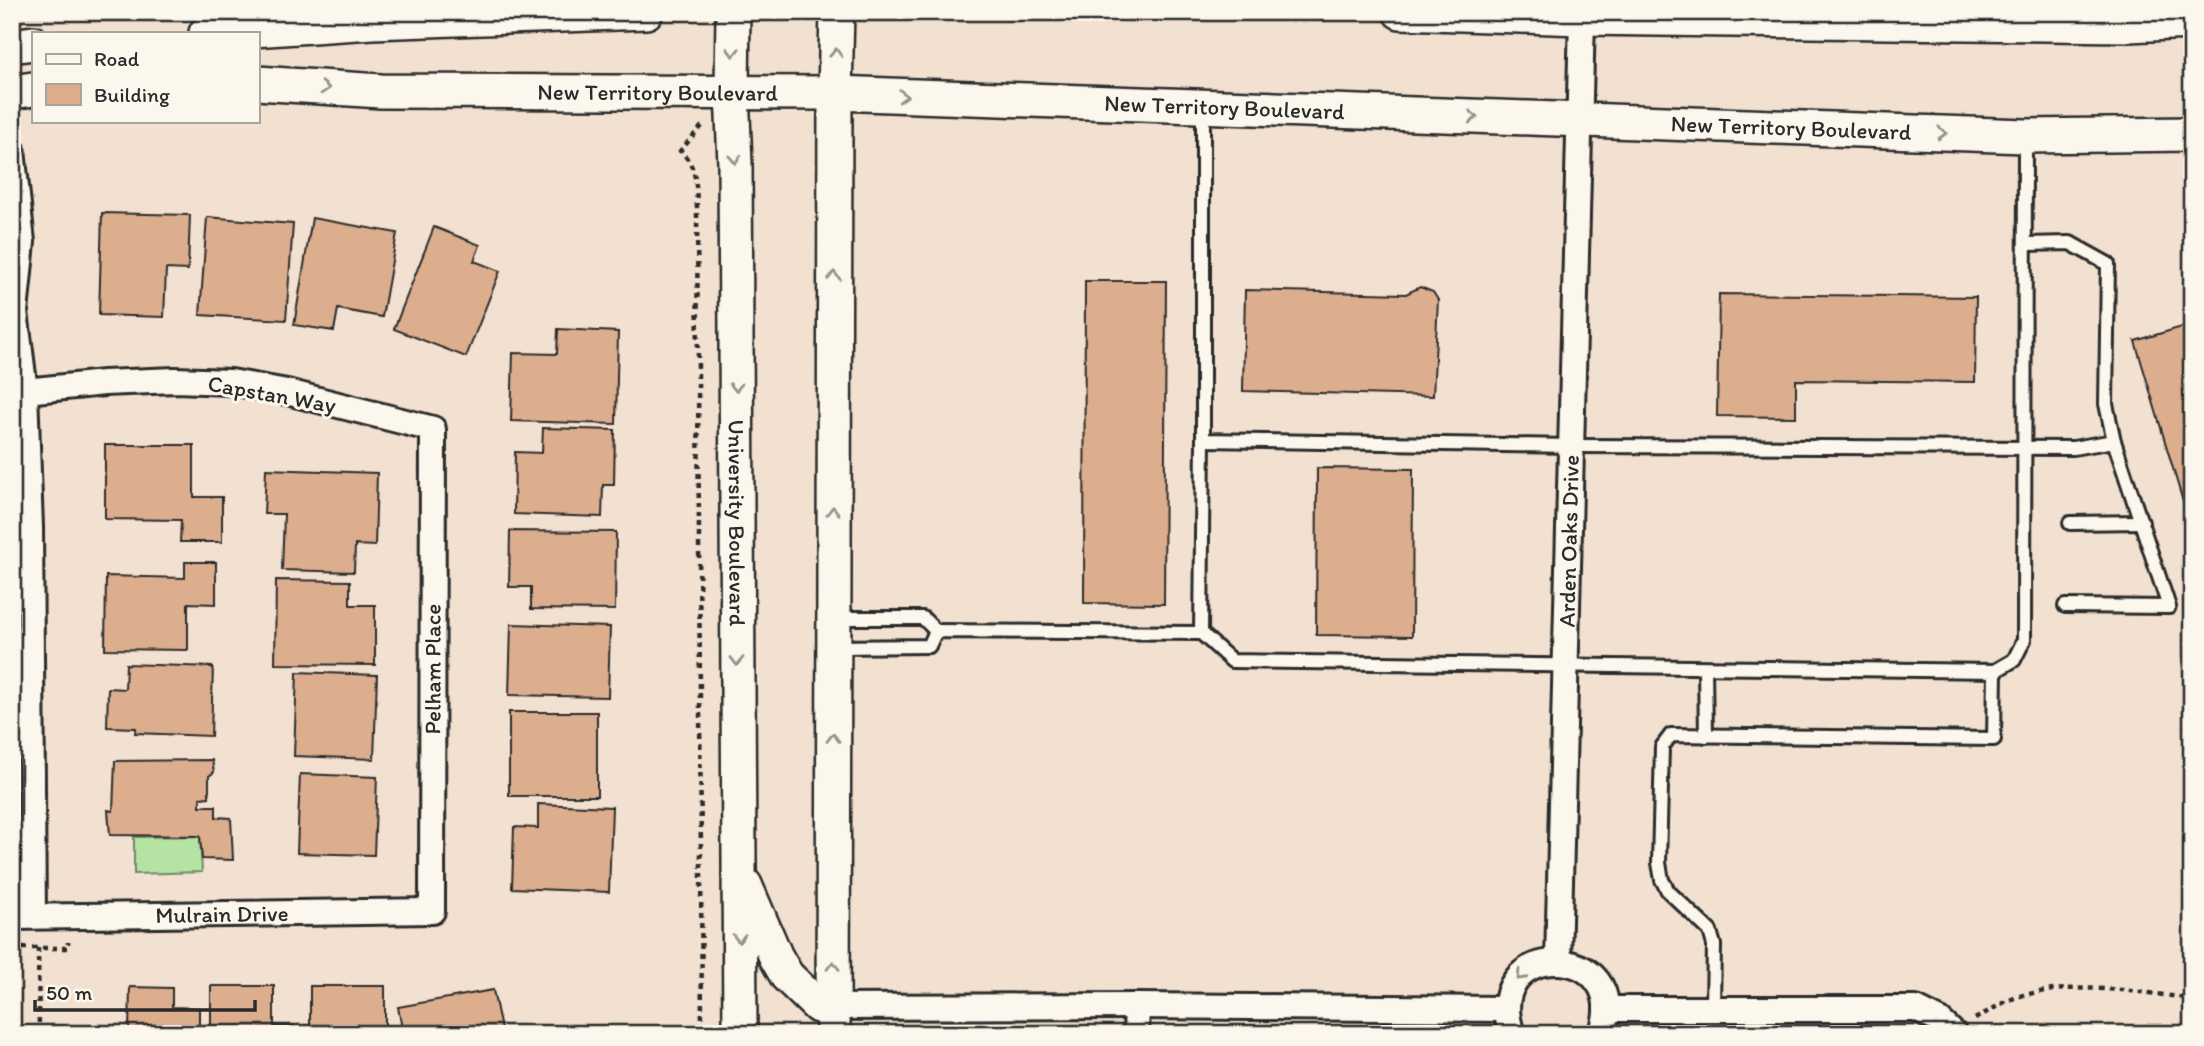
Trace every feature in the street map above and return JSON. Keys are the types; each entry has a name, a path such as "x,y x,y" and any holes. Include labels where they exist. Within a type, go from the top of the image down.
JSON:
{"main road":[{"path":"220,32 372,22 646,12"},
{"name":"University Boulevard","path":"733,12 740,1034"},
{"path":"833,1020 837,12"},
{"path":"1400,12 2128,25 2192,22"},
{"path":"12,46 32,43"},
{"name":"New Territory Boulevard","path":"259,83 381,91 835,93 2025,136 2192,134"},
{"path":"12,92 32,89"},
{"path":"739,870 776,957 787,976 833,1020"}],"street":[{"name":"Arden Oaks Drive","path":"1558,961 1582,14"},
{"path":"12,150 22,242 14,308 25,391 30,527 23,917"},
{"name":"Capstan Way","path":"25,391 151,381 231,382 286,392 433,429"},
{"name":"Pelham Place","path":"432,911 433,429"},
{"name":"Mulrain Drive","path":"23,917 432,911"},
{"path":"1512,1034 1507,1009 1512,986 1519,975 1531,966 1558,961 1581,967 1602,986 1606,1009 1601,1034"},
{"path":"1136,1034 1137,1006"},
{"path":"833,1020 1137,1006 1507,1009"},
{"path":"1606,1009 1916,1009 1940,1021 1953,1033"}],"lane":[{"path":"1201,633 1203,107"},
{"path":"833,633 923,618 936,631 1201,633 1232,661 1995,671 2014,660 2024,640 2025,136"},
{"path":"2026,244 2070,243 2108,264 2106,404 2114,441 2169,607 2065,606"},
{"path":"1203,440 1571,446 2073,448 2114,441"},
{"path":"2070,523 2142,522"},
{"path":"833,633 929,646 936,631"},
{"path":"1705,668 1706,736"},
{"path":"1713,1007 1714,945 1710,931 1668,891 1662,880 1659,863 1662,747 1671,735 1994,739 1995,671"}],"path":[{"path":"702,1034 697,209 696,176 688,158 680,151 732,91"},
{"path":"38,948 38,1034"},
{"path":"1953,1033 2005,1002 2023,995 2050,991 2102,988 2192,999"}],"green space":[{"path":"200,836 202,872 134,874 134,837"}],"building":[{"path":"102,213 190,215 188,270 166,269 164,317 99,315"},
{"path":"207,217 293,224 286,320 200,315"},
{"path":"312,218 397,233 382,317 338,309 334,331 294,325"},
{"path":"434,227 480,245 474,261 500,271 466,357 394,329"},
{"path":"1085,281 1166,281 1164,604 1084,603"},
{"path":"1420,287 1433,292 1438,300 1433,396 1243,391 1245,290 1406,294"},
{"path":"1719,294 1976,297 1975,382 1796,380 1796,417 1717,416"},
{"path":"2192,324 2192,532 2135,341"},
{"path":"558,329 618,332 616,424 511,421 513,353 557,354"},
{"path":"543,428 615,430 614,485 603,485 602,517 514,514 515,452 542,453"},
{"path":"105,445 194,445 194,497 222,497 222,542 180,542 181,520 105,519"},
{"path":"1317,468 1413,469 1412,636 1316,635"},
{"path":"266,469 377,473 375,546 355,545 354,572 282,570 284,514 264,514"},
{"path":"510,531 616,532 615,610 531,609 531,587 509,587"},
{"path":"185,562 216,562 216,604 188,603 188,650 105,649 106,576 185,578"},
{"path":"276,580 350,581 350,605 375,605 375,665 275,664"},
{"path":"511,624 610,627 608,697 509,695"},
{"path":"126,664 213,667 211,736 135,733 136,728 107,727 108,688 125,689"},
{"path":"297,672 377,675 374,759 294,756"},
{"path":"509,712 597,712 597,796 509,796"},
{"path":"212,760 214,772 209,776 209,797 200,798 200,806 216,806 216,817 231,818 233,860 202,859 200,836 110,835 108,810 113,811 115,761"},
{"path":"300,774 377,777 374,855 297,853"},
{"path":"538,804 612,807 609,892 512,888 514,827 538,828"},
{"path":"211,986 274,986 274,1026 295,1026 295,1034 211,1034"},
{"path":"310,986 385,986 385,1034 310,1034"},
{"path":"130,987 172,988 172,1007 199,1008 199,1034 129,1034"},
{"path":"493,990 502,1034 403,1034 398,1007"}]}
